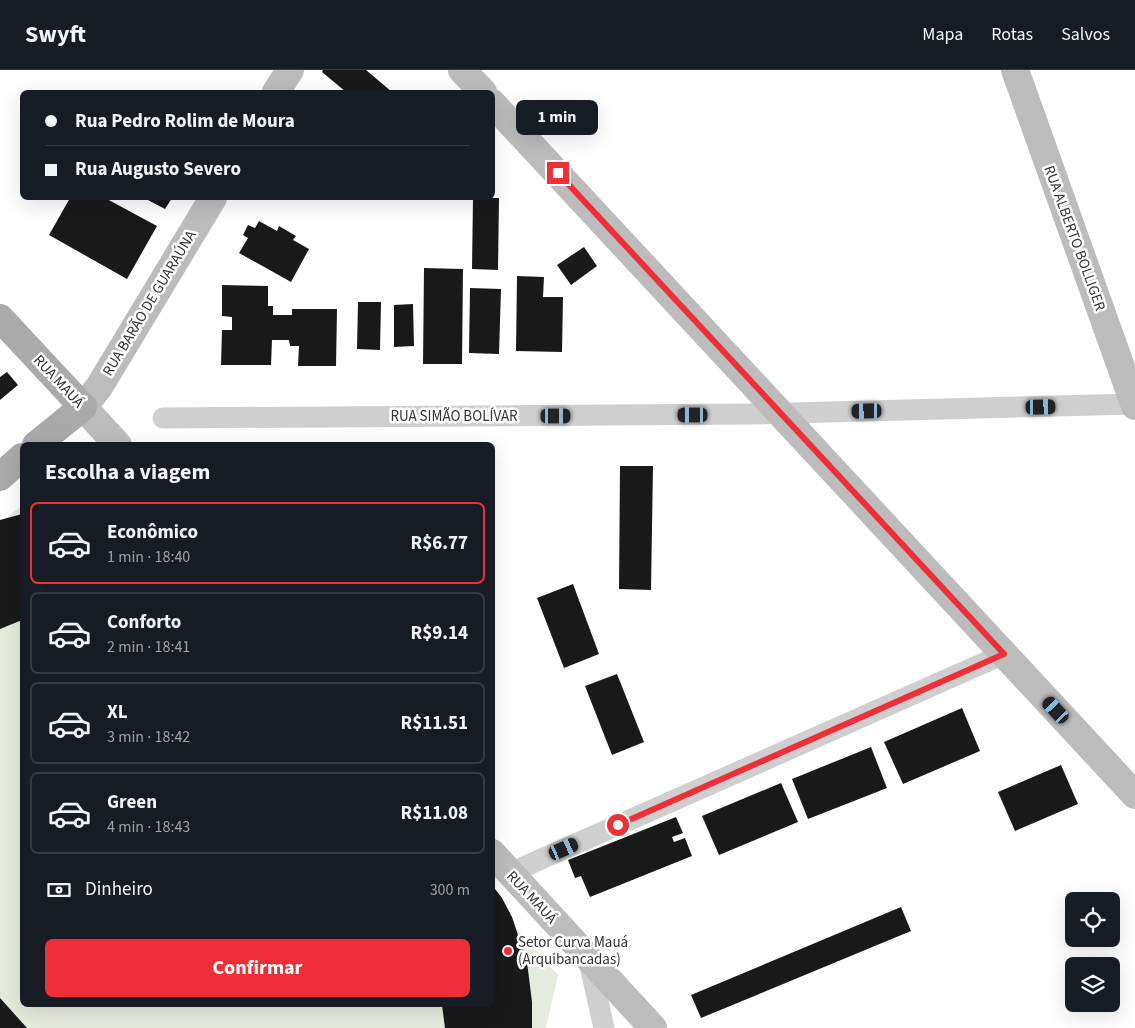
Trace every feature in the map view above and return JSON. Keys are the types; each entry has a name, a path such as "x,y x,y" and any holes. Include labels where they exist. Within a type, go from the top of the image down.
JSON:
{"main road":[{"path":"277,90 290,70"},
{"path":"462,70 481,90"},
{"name":"RUA ALBERTO BOLLIGER","path":"1015,70 1135,405"},
{"path":"495,106 1135,795"},
{"name":"RUA BARÃO DE GUARAÚNA","path":"83,407 99,387 212,200"},
{"name":"RUA MAUÁ","path":"0,318 115,442"},
{"path":"40,442 83,407"},
{"path":"0,477 20,459"},
{"name":"RUA MAUÁ","path":"501,863 653,1028"}],"street":[{"name":"RUA SIMÃO BOLÍVAR","path":"163,418 781,414 1135,405"},
{"path":"501,863 1004,654"},
{"path":"588,957 604,1028"}],"shaded area":[{"path":"20,507 20,1007 495,1007 495,904 558,975 546,1028 0,1028 0,522"}],"building":[{"path":"323,70 366,70 390,90 344,90 322,72"},
{"path":"495,198 499,198 498,270 472,269 473,200 495,200"},
{"path":"69,200 109,200 157,226 127,279 49,235"},
{"path":"148,200 171,200 165,209"},
{"path":"259,221 277,231 279,226 296,236 293,240 309,249 291,282 239,253 248,238 243,235 248,225 255,228"},
{"path":"584,247 597,266 571,285 557,265"},
{"path":"424,268 463,269 462,364 423,364"},
{"path":"517,276 544,277 543,297 563,297 562,352 516,351"},
{"path":"222,285 268,286 268,306 273,306 273,315 292,315 292,309 337,309 336,366 298,366 299,346 290,346 289,340 272,340 271,365 221,365 222,330 232,330 232,317 222,316"},
{"path":"470,288 501,289 499,354 469,353"},
{"path":"358,302 381,302 380,350 357,349"},
{"path":"413,304 414,346 394,347 394,305"},
{"path":"7,372 18,385 0,400 0,377"},
{"path":"620,466 653,466 651,590 619,589"},
{"path":"20,515 20,621 0,629 0,520"},
{"path":"573,584 599,654 564,668 537,598"},
{"path":"617,674 644,742 612,755 585,686"},
{"path":"962,708 980,751 903,784 884,742"},
{"path":"871,747 887,788 808,819 792,779"},
{"path":"1061,765 1078,804 1015,831 998,792"},
{"path":"781,783 798,822 719,855 702,816"},
{"path":"676,817 683,833 672,837 674,842 685,838 692,856 590,897 581,876 575,878 568,860"},
{"name":"Setor Curva Mauá (Arquibancadas)","path":"495,889 512,917 527,962 532,1002 532,1028 445,1028 442,1007 495,1007"},
{"path":"901,907 911,931 701,1018 691,995"},
{"path":"0,998 27,1028 0,1028"}],"place":[{"name":"Setor Curva Mauá (Arquibancadas)","path":"508,951"}],"route":[{"path":"558,173 1004,654 618,825"}]}
